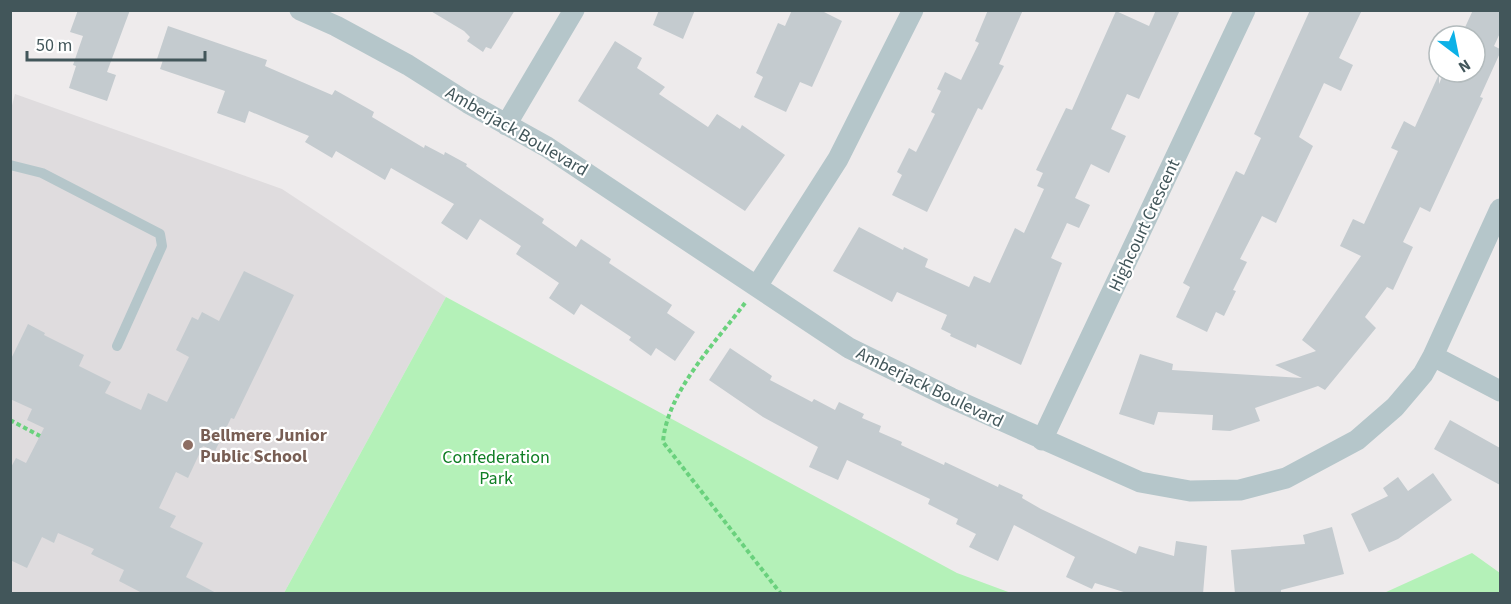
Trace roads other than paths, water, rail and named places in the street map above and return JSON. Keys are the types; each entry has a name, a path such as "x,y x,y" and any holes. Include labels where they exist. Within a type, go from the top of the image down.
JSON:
{"street":[{"name":"Amberjack Boulevard","path":"300,10 336,26 408,65 600,180 849,348 1042,440 1140,482 1190,491 1240,490 1286,478 1357,440 1395,407 1423,374 1433,356 1500,209"},
{"path":"506,125 574,10"},
{"path":"757,286 843,151 913,10"},
{"name":"Highcourt Crescent","path":"1042,440 1245,10"},
{"path":"1433,356 1500,392"}],"lane":[{"path":"10,165 42,173 160,234 162,246 117,346"}],"place":[{"name":"Bellmere Junior Public School","path":"188,445"}],"park label":[{"name":"Confederation Park","path":"496,467"}]}
